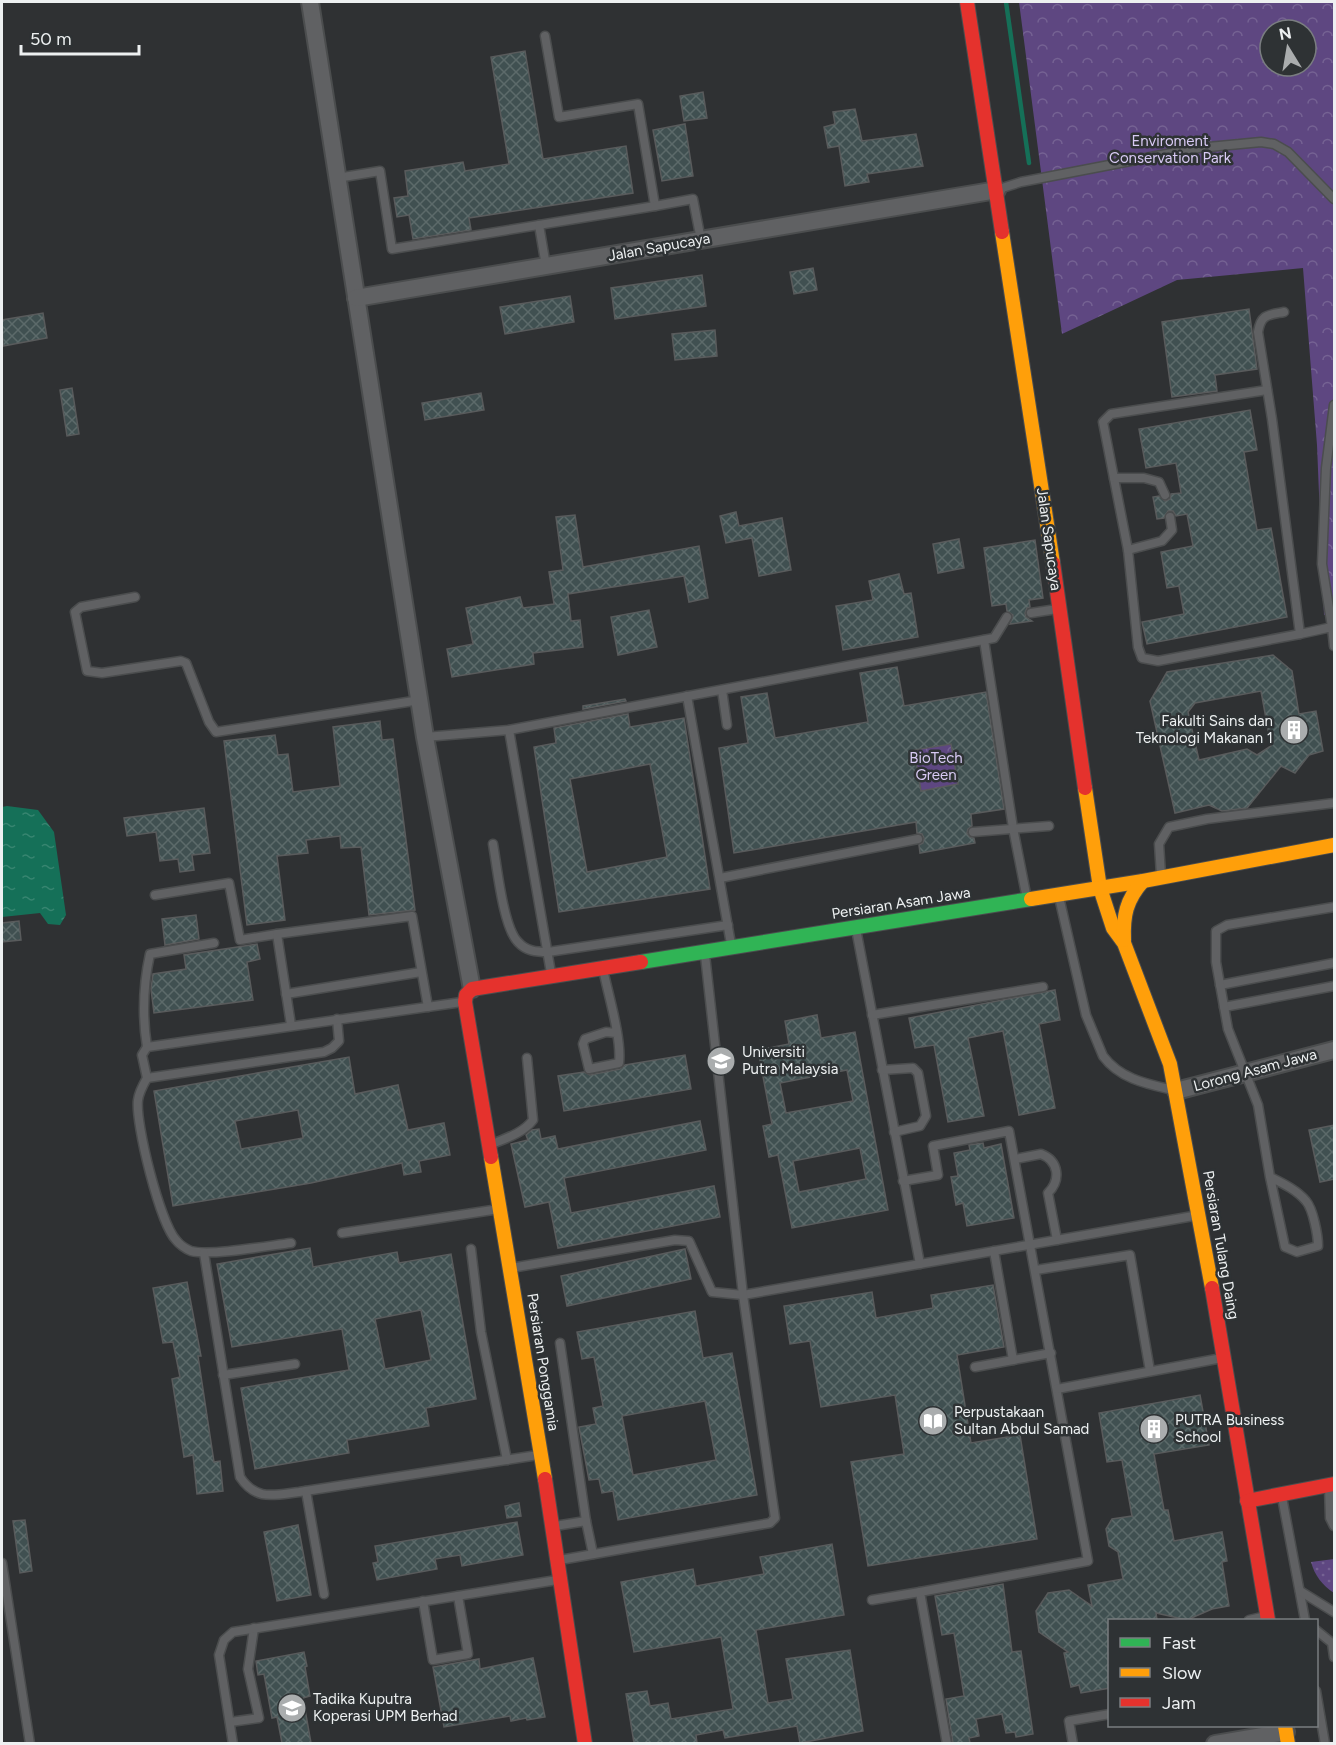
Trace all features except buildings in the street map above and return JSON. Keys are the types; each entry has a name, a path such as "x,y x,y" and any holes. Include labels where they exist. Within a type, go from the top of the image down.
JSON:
{"street":[{"path":"310,2 425,737 469,995"},
{"name":"Jalan Sapucaya","path":"967,2 1060,609 1100,888"},
{"name":"Jalan Sapucaya","path":"356,298 997,190"},
{"name":"Persiaran Asam Jawa","path":"469,995 552,976 1161,878 1335,845"},
{"path":"1124,943 1123,913 1128,898 1143,881"},
{"name":"Persiaran Tulang Daing","path":"1100,888 1113,928 1124,943 1170,1065 1176,1091 1200,1215 1267,1618"},
{"name":"Persiaran Ponggamia","path":"469,995 490,1144 541,1454 585,1743"},
{"name":"Lorong Asam Jawa","path":"1176,1091 1335,1050"},
{"path":"1247,1501 1332,1485"},
{"path":"1215,1743 1287,1734"}],"lane":[{"path":"545,36 559,117 638,104 655,206"},
{"path":"997,190 1021,182 1198,148 1261,142 1274,144 1288,152 1335,199"},
{"path":"338,178 380,171 392,249 693,198 701,240"},
{"path":"539,225 546,266"},
{"path":"1284,312 1266,315 1260,322 1258,332 1300,634"},
{"path":"1267,390 1111,414 1103,422 1128,550 1138,647 1142,658 1158,661 1333,627"},
{"path":"1335,405 1326,468 1322,564 1335,646"},
{"path":"1114,478 1144,478 1159,482 1165,495"},
{"path":"1128,550 1162,541 1172,530 1170,517"},
{"path":"135,597 81,607 75,612 87,671 102,673 181,661 186,663 209,722 216,732 420,700"},
{"path":"1031,613 1060,609"},
{"path":"425,737 509,730 994,638 1007,616"},
{"path":"984,640 1013,828 1027,899"},
{"path":"722,690 727,725"},
{"path":"687,696 732,947"},
{"path":"509,730 552,976"},
{"path":"1161,878 1159,844 1169,827 1207,819 1335,803"},
{"path":"973,832 1049,826"},
{"path":"720,878 918,839"},
{"path":"493,844 509,929 518,943 533,952 548,952 728,925"},
{"path":"155,895 229,883 240,940 412,916 428,1007"},
{"path":"1058,894 1086,1015 1103,1056 1107,1062 1133,1080 1176,1091"},
{"path":"1270,1177 1287,1186 1307,1202 1317,1230 1318,1246 1297,1252 1285,1247 1270,1177 1258,1106 1228,1029 1220,985 1216,931 1219,927 1335,907"},
{"path":"856,927 920,1264"},
{"path":"277,934 291,1025"},
{"path":"214,944 150,954 143,990 143,1021 147,1047 142,1055 147,1078 138,1101 143,1141 166,1224 176,1240 188,1250 204,1252 291,1243"},
{"path":"556,1561 770,1523 775,1518 743,1295 704,951"},
{"path":"1220,985 1335,963"},
{"path":"603,968 616,1032 620,1055 618,1063 589,1069 583,1044 585,1039 606,1032 616,1032"},
{"path":"286,994 421,972"},
{"path":"1224,1007 1335,986"},
{"path":"872,1015 1043,987"},
{"path":"147,1047 428,1007 469,995"},
{"path":"147,1078 324,1052 339,1041 337,1019"},
{"path":"490,1144 514,1135 528,1127 533,1120 527,1058"},
{"path":"882,1070 913,1068 918,1073 926,1116 920,1126 894,1132"},
{"path":"872,1600 1088,1561 1010,1131 933,1146 938,1175 903,1181"},
{"path":"1015,1159 1041,1154 1054,1164 1056,1182 1048,1193 1057,1240"},
{"path":"342,1233 502,1209"},
{"path":"511,1268 675,1240 689,1241 712,1292 743,1295 1200,1215"},
{"path":"471,1249 481,1332 507,1460"},
{"path":"994,1251 1013,1360"},
{"path":"204,1252 240,1477 255,1493 276,1495 306,1491 541,1454"},
{"path":"1036,1270 1130,1254 1150,1371"},
{"path":"560,1343 586,1521 593,1554"},
{"path":"975,1367 1051,1353"},
{"path":"1057,1389 1223,1358"},
{"path":"223,1375 294,1364"},
{"path":"1332,1485 1330,1518 1335,1526"},
{"path":"306,1491 324,1594"},
{"path":"1282,1494 1305,1619"},
{"path":"551,1527 586,1521"},
{"path":"2,1563 30,1743"},
{"path":"233,1743 219,1650 224,1640 233,1632 560,1580"},
{"path":"1300,1591 1335,1612"},
{"path":"920,1592 947,1743"},
{"path":"423,1601 433,1660 468,1654 458,1596"},
{"path":"230,1722 259,1718 248,1669 254,1628"},
{"path":"1318,1631 1332,1644 1335,1657"},
{"path":"1318,1698 1325,1743"},
{"path":"1073,1743 1069,1722 1108,1714"}],"green space":[{"name":"Enviroment Conservation Park","path":"1019,2 1334,2 1334,614 1324,615 1317,445 1303,268 1177,280 1062,334"},
{"name":"BioTech Green","path":"951,744 958,784 921,791 914,750"},
{"path":"1334,1559 1334,1593 1320,1580 1311,1562"}],"water":[{"path":"2,807 38,810 54,832 66,915 60,925 48,924 40,913 2,917"}],"waterway":[{"path":"1006,2 1029,163"}],"traffic: fast":[{"path":"641,962 1031,899"}],"traffic: slow":[{"path":"1002,232 1053,563"},
{"path":"1085,788 1100,888 1113,928 1124,943 1170,1064 1212,1288"},
{"path":"1031,899 1143,881 1334,845"},
{"path":"1124,940 1124,923 1129,902 1143,881"},
{"path":"491,1157 545,1479"},
{"path":"1285,1727 1288,1744"}],"traffic: jam":[{"path":"967,2 1002,232"},
{"path":"1053,563 1085,788"},
{"path":"491,1157 465,1002 466,995 472,989 641,962"},
{"path":"1212,1288 1268,1619"},
{"path":"545,1479 585,1744"},
{"path":"1247,1501 1334,1484"}],"place":[{"name":"Fakulti Sains dan Teknologi Makanan 1","path":"1294,730"},
{"name":"Universiti Putra Malaysia","path":"721,1061"},
{"name":"Perpustakaan Sultan Abdul Samad","path":"933,1421"},
{"name":"PUTRA Business School","path":"1154,1429"},
{"name":"Tadika Kuputra Koperasi UPM Berhad","path":"292,1708"}]}
